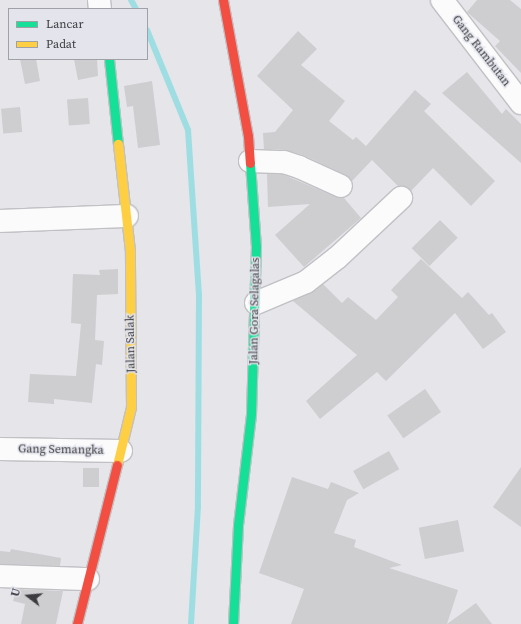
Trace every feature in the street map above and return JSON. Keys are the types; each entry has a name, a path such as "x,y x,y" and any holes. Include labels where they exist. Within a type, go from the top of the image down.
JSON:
{"street":[{"name":"Jalan Gora Selagalas","path":"223,0 250,161 256,303 252,414 238,525 232,624"},
{"name":"Gang Rambutan","path":"451,4 521,103"},
{"name":"Jalan Salak","path":"77,624 131,407 132,363 127,216 109,60"},
{"path":"250,161 284,162 299,167 341,186"},
{"path":"256,303 306,282 337,258 401,198"},
{"path":"0,221 127,216"},
{"name":"Gang Semangka","path":"0,449 121,451"},
{"path":"0,576 88,579"}],"building":[{"path":"477,0 510,0 521,9 521,73 495,46 500,41 467,12"},
{"path":"298,31 317,49 301,65 345,101 329,121 353,140 356,137 366,146 415,90 431,104 424,111 495,181 471,206 433,168 411,191 398,186 372,160 352,181 346,175 303,155 285,150 264,149 263,133 275,132 293,110 257,76"},
{"path":"20,60 36,60 40,81 25,84"},
{"path":"74,60 97,60 98,76 78,80"},
{"path":"467,72 502,114 506,109 521,124 521,163 442,93"},
{"path":"152,81 160,145 138,148 133,106 127,107 124,86"},
{"path":"88,98 90,124 69,125 67,99"},
{"path":"20,107 22,132 3,134 1,109"},
{"path":"267,174 282,174 336,197 344,198 361,218 304,267 275,235 310,204 268,207"},
{"path":"440,220 458,238 429,266 412,248"},
{"path":"421,259 462,298 468,292 489,315 492,313 506,332 483,349 455,313 386,381 377,372 320,419 306,401 357,355 293,301 323,284 342,303 348,297 376,320 398,297 391,290"},
{"path":"118,269 118,294 97,295 95,340 104,341 102,365 96,364 92,403 54,399 54,404 28,402 30,374 76,376 81,324 71,323 73,274 100,275 99,270"},
{"path":"425,389 441,412 403,438 387,415"},
{"path":"389,451 399,469 363,489 353,471"},
{"path":"521,467 521,527 493,507"},
{"path":"83,468 99,468 99,487 83,487"},
{"path":"292,477 328,489 331,482 359,493 347,500 334,533 356,540 354,547 402,565 389,568 458,590 447,624 291,624 304,589 259,573"},
{"path":"458,520 464,551 425,559 419,528"},
{"path":"11,549 61,558 60,566 0,564 0,551 10,552"},
{"path":"16,589 63,591 56,624 21,624 25,604 13,601"},
{"path":"476,603 492,624 447,624"}],"waterway":[{"path":"131,0 135,8"},
{"path":"148,32 188,130 199,295 198,506 191,624"}],"traffic: fast":[{"path":"109,60 118,144"},
{"path":"233,624 238,525 251,414 256,247 250,163"}],"traffic: slow":[{"path":"117,465 131,407 130,251 118,144"}],"traffic: jam":[{"path":"223,0 248,136 250,163"},
{"path":"77,624 117,465"}]}
